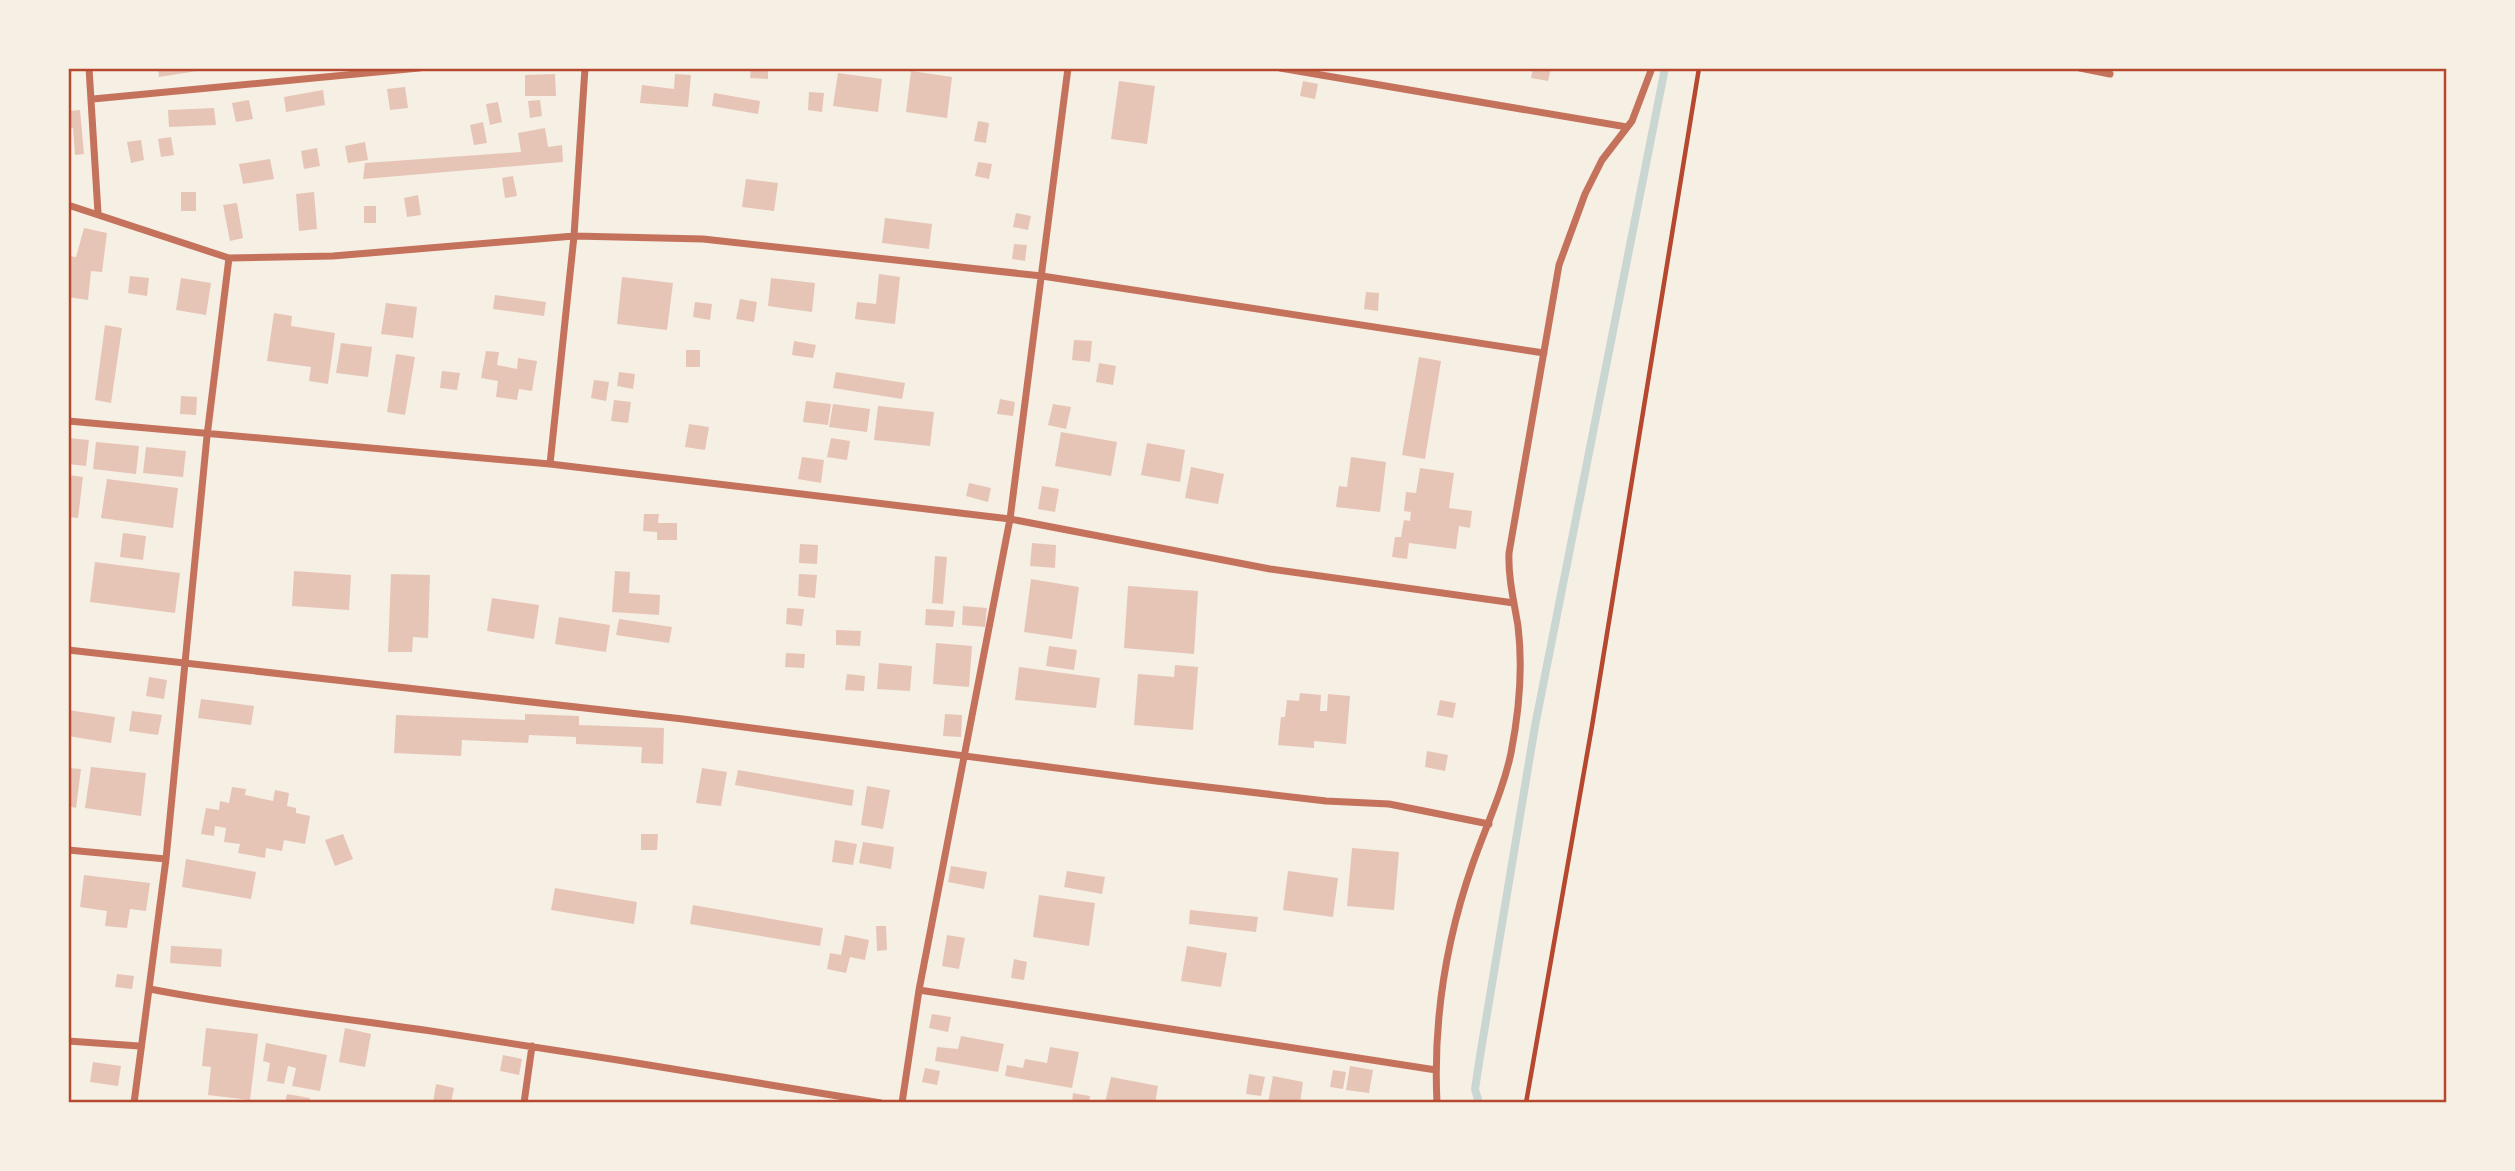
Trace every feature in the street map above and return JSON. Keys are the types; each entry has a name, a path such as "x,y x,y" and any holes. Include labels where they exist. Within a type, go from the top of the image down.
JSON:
{"street":[{"path":"89,68 98,213"},
{"path":"93,99 419,68"},
{"path":"550,464 575,236 585,68"},
{"path":"902,1103 919,990 1010,519 1068,68"},
{"path":"1280,68 1628,127"},
{"path":"1437,1103 1440,1001 1448,951 1469,876 1501,790 1516,729 1519,651 1509,553 1552,294 1570,229 1602,160 1628,127 1642,99 1652,68"},
{"path":"2080,68 2110,74"},
{"path":"68,205 229,258 333,256 575,236 703,239 1042,276 1544,353"},
{"path":"134,1103 139,1046 150,989 166,859 207,436 229,258"},
{"path":"68,421 207,436 550,464 1010,519 1270,569 1514,603"},
{"path":"68,650 683,719 1300,798 1389,804 1489,824"},
{"path":"68,850 166,859"},
{"path":"150,989 221,1003 532,1046 881,1103"},
{"path":"919,990 1436,1070"},
{"path":"68,1041 139,1046"},
{"path":"524,1103 532,1046"}],"path":[{"path":"1526,1103 1592,726 1699,68"}],"building":[{"path":"158,68 197,68 197,71 159,77"},
{"path":"751,68 768,68 768,79 750,78"},
{"path":"1533,68 1551,68 1548,81 1531,78"},
{"path":"911,71 952,77 947,118 906,112"},
{"path":"838,73 882,79 878,112 833,106"},
{"path":"555,74 556,96 525,96 525,75"},
{"path":"675,74 691,75 688,107 640,103 642,85 674,89"},
{"path":"1119,81 1155,86 1147,144 1111,139"},
{"path":"1303,81 1318,84 1315,99 1300,96"},
{"path":"405,87 408,108 390,110 387,89"},
{"path":"323,90 325,105 286,112 284,97"},
{"path":"809,92 824,93 822,112 808,110"},
{"path":"714,93 760,101 758,114 712,106"},
{"path":"249,100 253,119 236,122 232,103"},
{"path":"540,100 542,116 530,118 528,101"},
{"path":"498,102 502,122 490,125 486,104"},
{"path":"214,108 216,125 169,127 168,110"},
{"path":"80,110 84,154 75,155 73,128 68,128 68,111"},
{"path":"978,121 989,123 986,143 974,141"},
{"path":"483,122 487,143 474,145 470,125"},
{"path":"545,128 548,147 562,145 563,162 363,179 365,163 521,152 518,133"},
{"path":"171,137 174,155 161,157 158,139"},
{"path":"141,140 144,160 131,163 127,142"},
{"path":"365,142 368,160 348,163 345,146"},
{"path":"317,148 320,166 304,169 301,151"},
{"path":"270,159 274,179 243,184 239,164"},
{"path":"978,162 992,164 989,179 975,176"},
{"path":"513,176 517,196 505,198 502,178"},
{"path":"746,179 778,183 774,211 742,207"},
{"path":"181,192 196,192 196,211 181,211"},
{"path":"314,192 317,229 299,231 296,194"},
{"path":"418,195 421,215 407,217 404,198"},
{"path":"237,203 243,238 230,241 223,205"},
{"path":"364,206 376,206 376,223 364,223"},
{"path":"1016,213 1031,216 1028,230 1013,227"},
{"path":"885,218 932,224 929,249 882,243"},
{"path":"84,228 107,233 102,272 91,271 88,300 68,297 68,256 76,257"},
{"path":"1014,244 1027,245 1025,261 1012,259"},
{"path":"879,274 900,277 895,324 855,319 857,302 876,304"},
{"path":"130,276 149,278 147,296 128,293"},
{"path":"622,277 673,283 667,330 617,324"},
{"path":"181,278 211,283 206,315 176,310"},
{"path":"771,278 815,283 812,312 768,306"},
{"path":"1366,292 1379,293 1378,311 1364,309"},
{"path":"495,295 546,302 544,316 493,309"},
{"path":"740,299 757,302 754,322 736,319"},
{"path":"695,302 712,304 710,320 693,317"},
{"path":"386,303 417,307 413,338 381,334"},
{"path":"274,313 292,316 291,326 335,333 328,384 309,381 311,367 267,361"},
{"path":"105,325 122,328 111,403 95,400"},
{"path":"1074,340 1092,341 1090,362 1072,360"},
{"path":"794,341 816,345 813,358 792,355"},
{"path":"341,343 372,347 368,377 336,373"},
{"path":"686,350 700,350 700,367 686,367"},
{"path":"486,351 499,352 497,365 517,369 518,358 537,361 532,391 519,389 517,400 496,397 498,381 481,378"},
{"path":"396,354 415,357 405,415 387,412"},
{"path":"1419,357 1441,361 1425,459 1402,455"},
{"path":"1099,363 1116,366 1113,385 1096,382"},
{"path":"442,371 460,373 457,390 440,388"},
{"path":"619,372 635,374 633,389 617,386"},
{"path":"836,372 905,383 902,399 833,388"},
{"path":"594,380 609,382 606,401 591,398"},
{"path":"181,396 197,397 196,415 180,414"},
{"path":"1000,399 1015,402 1013,416 997,414"},
{"path":"614,400 631,402 628,423 611,421"},
{"path":"806,401 831,404 828,425 803,422"},
{"path":"833,404 870,409 867,432 829,427"},
{"path":"1053,404 1071,407 1066,429 1048,425"},
{"path":"878,406 934,412 930,446 874,440"},
{"path":"689,424 709,427 705,450 685,447"},
{"path":"1061,432 1117,442 1111,476 1055,466"},
{"path":"68,438 89,440 86,466 68,464"},
{"path":"831,438 850,441 847,460 827,457"},
{"path":"96,442 139,446 136,474 93,469"},
{"path":"1147,443 1185,450 1180,482 1141,475"},
{"path":"146,447 186,451 183,477 143,473"},
{"path":"802,457 824,460 821,483 798,479"},
{"path":"1351,457 1386,462 1380,512 1336,507 1339,486 1347,487"},
{"path":"1191,467 1224,474 1218,504 1185,498"},
{"path":"1420,468 1454,473 1449,508 1472,511 1470,528 1459,526 1456,549 1409,543 1407,559 1392,557 1395,537 1401,537 1404,520 1410,521 1411,512 1404,511 1406,492 1416,493"},
{"path":"68,475 83,477 78,518 68,517"},
{"path":"107,479 178,488 173,528 101,518"},
{"path":"969,483 991,488 988,502 966,496"},
{"path":"1042,486 1059,489 1055,512 1038,509"},
{"path":"644,514 659,514 658,523 677,523 677,540 657,540 657,532 643,531"},
{"path":"123,533 146,536 143,560 120,557"},
{"path":"1032,543 1056,545 1055,568 1030,566"},
{"path":"800,544 818,545 817,564 799,563"},
{"path":"935,556 947,557 943,604 932,603"},
{"path":"95,562 180,573 175,613 90,602"},
{"path":"294,571 351,575 349,610 292,606"},
{"path":"615,571 630,572 629,593 660,595 659,615 612,612"},
{"path":"391,574 430,575 428,638 413,637 412,652 388,652"},
{"path":"799,574 817,575 815,598 798,596"},
{"path":"1031,579 1079,587 1072,639 1024,632"},
{"path":"1128,586 1198,591 1194,654 1124,648"},
{"path":"492,598 539,605 534,639 487,631"},
{"path":"963,606 987,608 985,627 962,625"},
{"path":"787,608 804,609 802,626 786,624"},
{"path":"926,609 955,611 953,627 925,625"},
{"path":"559,617 610,625 606,652 555,644"},
{"path":"619,619 672,627 669,643 616,635"},
{"path":"836,630 861,631 860,646 836,645"},
{"path":"936,643 972,646 969,687 933,684"},
{"path":"1049,646 1077,650 1074,670 1046,666"},
{"path":"786,653 805,654 804,668 785,667"},
{"path":"879,663 912,666 910,691 877,689"},
{"path":"1175,665 1198,667 1193,730 1134,725 1138,674 1174,677"},
{"path":"1019,667 1100,678 1096,708 1015,700"},
{"path":"847,674 865,676 864,691 845,690"},
{"path":"149,677 167,680 164,699 146,696"},
{"path":"1300,693 1321,695 1320,711 1327,711 1328,694 1350,696 1346,744 1314,741 1314,748 1278,745 1281,717 1285,717 1287,700 1299,701"},
{"path":"201,699 254,706 251,725 198,718"},
{"path":"1440,700 1456,703 1453,718 1437,715"},
{"path":"68,710 115,717 111,743 68,736"},
{"path":"132,711 162,715 158,735 129,731"},
{"path":"525,714 579,716 579,725 664,728 663,764 641,763 642,747 576,744 576,737 529,735 528,743 462,740 461,756 394,753 396,715 525,720"},
{"path":"945,714 962,715 961,737 943,736"},
{"path":"1427,751 1448,755 1445,771 1425,767"},
{"path":"91,767 146,773 141,816 85,808"},
{"path":"68,768 81,769 76,808 68,806"},
{"path":"702,768 727,772 721,806 696,803"},
{"path":"738,770 854,790 852,806 735,785"},
{"path":"867,786 890,790 883,829 861,825"},
{"path":"232,787 246,789 245,795 273,801 275,790 289,793 287,806 296,808 296,813 310,816 305,844 284,840 282,851 266,848 265,858 238,853 240,844 224,842 226,828 215,826 214,836 201,834 206,808 219,810 220,801 229,803"},
{"path":"343,834 353,859 335,866 325,840"},
{"path":"641,834 658,834 657,850 641,850"},
{"path":"835,840 857,844 853,865 832,862"},
{"path":"863,842 894,847 891,869 859,863"},
{"path":"1352,848 1399,852 1394,910 1347,906"},
{"path":"186,859 256,872 251,899 182,887"},
{"path":"951,866 987,872 984,889 948,882"},
{"path":"1067,871 1105,877 1102,894 1064,887"},
{"path":"1288,871 1338,878 1333,917 1283,910"},
{"path":"84,875 150,883 146,911 130,909 127,928 105,926 107,911 80,907"},
{"path":"555,888 637,902 634,924 551,910"},
{"path":"1039,895 1095,903 1089,946 1033,937"},
{"path":"693,905 823,928 820,946 690,924"},
{"path":"1190,910 1258,917 1256,932 1189,924"},
{"path":"876,926 886,926 887,950 877,951"},
{"path":"845,935 869,940 865,960 850,957 846,973 827,969 830,953 841,955"},
{"path":"947,935 965,938 959,969 942,966"},
{"path":"171,946 222,949 221,967 170,963"},
{"path":"1187,946 1227,953 1221,987 1181,981"},
{"path":"1014,959 1027,962 1024,980 1011,978"},
{"path":"117,974 134,976 132,989 115,987"},
{"path":"932,1014 951,1017 948,1032 929,1028"},
{"path":"206,1028 258,1034 250,1100 208,1095 211,1067 202,1066"},
{"path":"345,1028 371,1034 365,1067 339,1062"},
{"path":"961,1036 1004,1044 998,1072 935,1061 937,1047 958,1049"},
{"path":"266,1043 327,1055 320,1091 292,1086 296,1068 288,1066 284,1084 267,1081 270,1063 263,1061"},
{"path":"1050,1047 1079,1052 1072,1088 1005,1076 1007,1065 1023,1068 1025,1059 1047,1063"},
{"path":"503,1055 522,1059 519,1075 500,1071"},
{"path":"93,1062 121,1066 118,1086 90,1082"},
{"path":"1350,1066 1373,1070 1369,1093 1346,1090"},
{"path":"925,1068 940,1071 937,1085 922,1082"},
{"path":"1333,1070 1346,1072 1343,1089 1330,1087"},
{"path":"1249,1074 1265,1077 1261,1096 1246,1094"},
{"path":"1273,1076 1303,1082 1300,1103 1268,1103"},
{"path":"1111,1077 1158,1086 1155,1103 1105,1103"},
{"path":"436,1084 454,1088 451,1103 433,1103"},
{"path":"1073,1093 1090,1096 1089,1103 1072,1103"},
{"path":"287,1094 310,1098 309,1103 285,1103"}],"waterway":[{"path":"1479,1103 1475,1089 1535,726 1665,68"}]}
